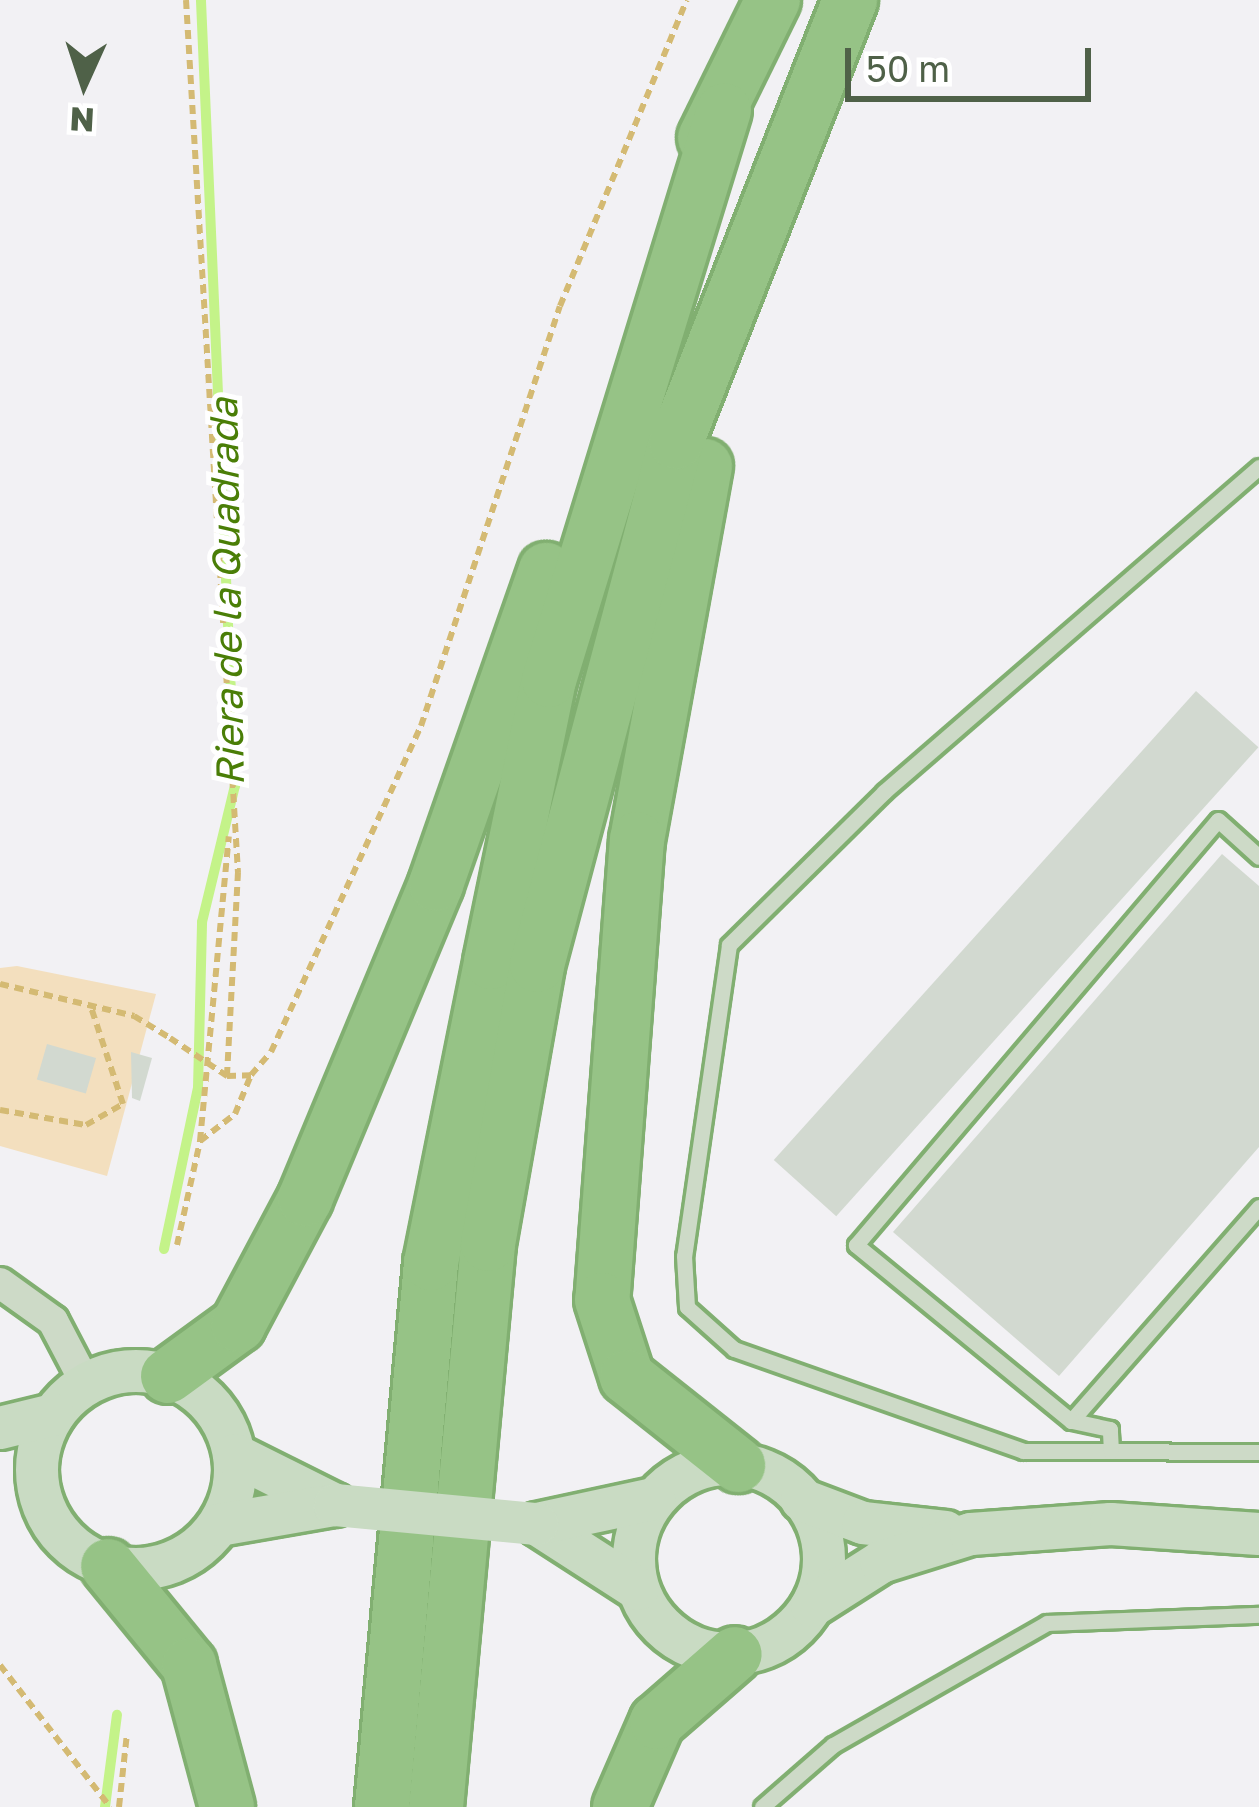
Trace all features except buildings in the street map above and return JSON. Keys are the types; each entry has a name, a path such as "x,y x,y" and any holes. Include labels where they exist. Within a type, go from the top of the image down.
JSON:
{"highway":[{"path":"382,1807 431,1264 549,680 724,110 773,0"},
{"path":"436,1807 488,1244 537,965 676,442 850,0"},
{"path":"168,1376 238,1325 355,1093 628,330 697,150 724,110"},
{"path":"738,1465 627,1377 602,1300 652,726 750,256"},
{"path":"108,1566 189,1665 227,1807"},
{"path":"620,1807 658,1722 735,1654"}],"main road":[{"path":"0,1428 53,1414 86,1384 168,1376 213,1407 235,1455 219,1525"},
{"path":"44,1509 36,1477 53,1414"},
{"path":"235,1455 335,1505"},
{"path":"0,1480 44,1509 81,1554 108,1566 170,1564 219,1525 335,1505 537,1524 654,1499 706,1467 738,1465 802,1500 863,1523 971,1534 1111,1524 1259,1534"},
{"path":"638,1589 636,1542 654,1499"},
{"path":"802,1500 823,1545 812,1606"},
{"path":"537,1524 638,1589 675,1638 735,1654 792,1631 812,1606 881,1562 971,1534"}],"street":[{"path":"0,1283 53,1321 86,1384"}],"lane":[{"path":"1259,467 867,807 729,945 683,1256 687,1307 734,1349 1023,1451 1259,1452"},
{"path":"1112,1451 1110,1429 1071,1420 856,1245 1218,820 1259,857"},
{"path":"1071,1420 1259,1207"},
{"path":"762,1807 833,1745 1047,1623 1259,1615"}],"path":[{"path":"185,0 240,955 227,1076"},
{"path":"200,1142 235,1114 421,726 560,306 686,0"},
{"path":"177,1245 200,1142 229,826"},
{"path":"0,984 90,1004 170,1038 227,1076 251,1075"},
{"path":"0,1110 86,1125 123,1104 90,1004"},
{"path":"0,1665 114,1807"},
{"path":"114,1807 127,1733"}],"shaded area":[{"path":"17,966 156,994 107,1176 0,1146 0,968"}],"waterway":[{"name":"Riera de la Quadrada","path":"164,1249 198,1088 202,922 235,786 201,0"},
{"name":"Riera de la Quadrada","path":"105,1807 117,1715"}]}
